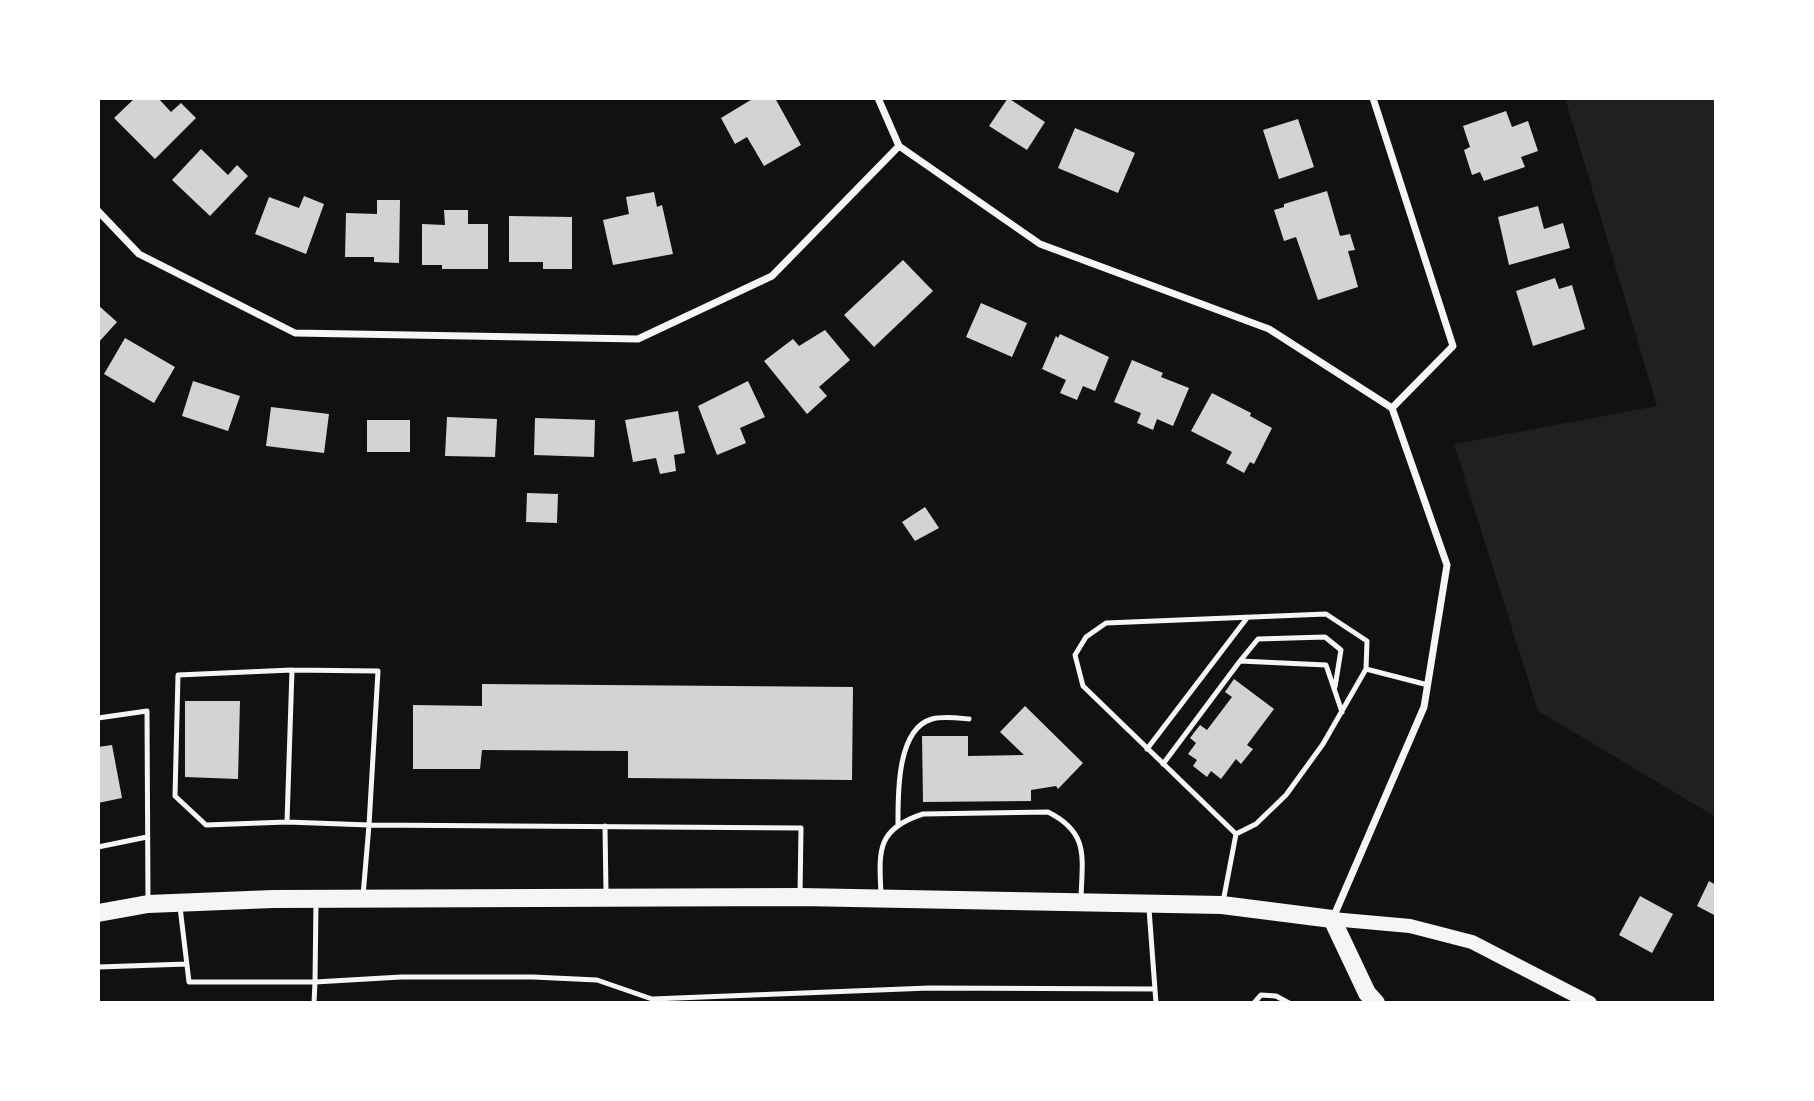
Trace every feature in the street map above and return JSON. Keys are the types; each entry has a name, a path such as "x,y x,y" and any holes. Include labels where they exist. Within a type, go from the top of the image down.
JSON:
{"main road":[{"path":"98,913 148,904 316,899 800,897 1222,905 1410,926 1472,942 1590,1003"},
{"path":"1332,919 1367,993 1376,1003"}],"street":[{"path":"878,98 899,146 1040,244 1269,329 1392,408 1447,565 1424,707 1332,919"},
{"path":"1373,98 1453,346 1392,408"},
{"path":"98,211 139,254 295,333 638,339 772,276 899,146"}],"lane":[{"path":"1326,614 1367,641 1366,669 1324,744 1286,795 1256,824 1236,834 1083,687 1075,654 1086,637 1106,623 1326,614"},
{"path":"1147,749 1247,618"},
{"path":"1163,764 1258,639 1325,637 1341,650 1335,690"},
{"path":"1240,661 1326,665 1342,712"},
{"path":"1366,669 1428,685"},
{"path":"287,822 292,670"},
{"path":"363,899 369,825 378,671 292,670 178,675 175,796 206,825 287,822 369,825 801,828 800,897"},
{"path":"98,718 146,711 148,904"},
{"path":"898,826 900,774 907,745 914,731 934,718 970,719"},
{"path":"881,898 879,852 887,836 910,818 923,814 1048,812 1065,821 1075,832 1081,846 1080,902"},
{"path":"605,827 607,899"},
{"path":"1222,905 1236,834"},
{"path":"98,847 148,837"},
{"path":"314,1003 316,899"},
{"path":"180,903 189,982 533,977 597,980 650,1001 929,988 1155,989"},
{"path":"1149,903 1156,1003"},
{"path":"98,967 187,964"},
{"path":"1254,1003 1261,995 1276,996 1289,1003"}],"shaded area":[{"path":"1565,98 1716,98 1716,817 1538,711 1454,444 1657,406"}],"building":[{"path":"135,98 158,98 171,112 181,103 196,118 155,159 114,118"},
{"path":"754,98 775,98 801,145 764,166 747,137 735,144 721,118"},
{"path":"1008,98 1045,122 1027,150 989,126"},
{"path":"1506,111 1512,127 1528,121 1538,151 1521,157 1525,167 1484,181 1480,172 1472,175 1464,150 1470,147 1463,126"},
{"path":"1298,119 1314,167 1279,179 1263,130"},
{"path":"1075,128 1135,153 1118,193 1058,168"},
{"path":"201,149 228,175 237,165 248,176 210,216 172,180"},
{"path":"1327,191 1340,236 1350,234 1355,250 1348,251 1358,287 1318,300 1296,237 1284,241 1274,210 1284,207 1284,204"},
{"path":"654,192 657,207 662,205 673,254 613,265 603,220 629,214 626,197"},
{"path":"304,196 324,204 306,254 255,234 269,197 299,208"},
{"path":"377,200 400,200 399,263 374,262 374,257 345,257 346,213 377,214"},
{"path":"1538,206 1544,229 1563,223 1570,248 1509,265 1498,217"},
{"path":"444,210 468,210 468,224 488,224 488,269 442,269 442,265 422,265 422,224 445,225"},
{"path":"509,216 572,217 572,269 543,269 543,262 509,262"},
{"path":"903,260 933,291 874,347 844,315"},
{"path":"1555,278 1559,289 1572,285 1585,329 1533,346 1516,291"},
{"path":"981,303 1027,323 1012,357 966,337"},
{"path":"98,305 117,322 98,343"},
{"path":"825,330 850,360 819,387 827,396 807,414 764,361 793,339 799,346"},
{"path":"1060,334 1109,357 1095,391 1083,386 1077,400 1060,393 1066,380 1042,369 1056,336 1058,338"},
{"path":"125,338 175,367 154,403 104,374"},
{"path":"1132,360 1163,373 1161,377 1189,388 1173,426 1157,419 1153,430 1137,423 1141,413 1114,402"},
{"path":"193,381 240,396 228,431 182,416"},
{"path":"748,381 765,417 740,428 746,443 717,455 698,406"},
{"path":"1212,393 1251,413 1250,416 1272,428 1254,464 1250,462 1244,473 1226,463 1232,452 1191,431"},
{"path":"271,407 329,414 324,453 266,446"},
{"path":"678,411 685,453 674,455 676,471 660,474 656,458 633,462 625,420"},
{"path":"447,417 497,419 495,457 445,456"},
{"path":"535,418 595,420 594,457 534,455"},
{"path":"367,420 410,420 410,452 367,452"},
{"path":"527,493 558,494 557,523 526,522"},
{"path":"925,507 939,528 915,541 902,522"},
{"path":"1234,679 1274,709 1247,745 1253,749 1241,764 1236,759 1221,779 1211,771 1207,777 1193,766 1197,760 1188,754 1196,743 1190,738 1200,725 1207,730 1232,697 1225,692"},
{"path":"482,684 853,687 852,780 628,778 628,751 482,750 480,769 413,769 413,705 482,706"},
{"path":"185,701 240,701 238,779 185,777"},
{"path":"1025,706 1083,763 1058,789 1056,786 1031,790 1031,801 923,802 922,736 968,736 968,756 1024,755 1000,732"},
{"path":"112,745 122,798 98,803 98,747"},
{"path":"1709,881 1716,885 1716,916 1697,906"},
{"path":"1640,896 1673,914 1652,953 1619,935"}]}
